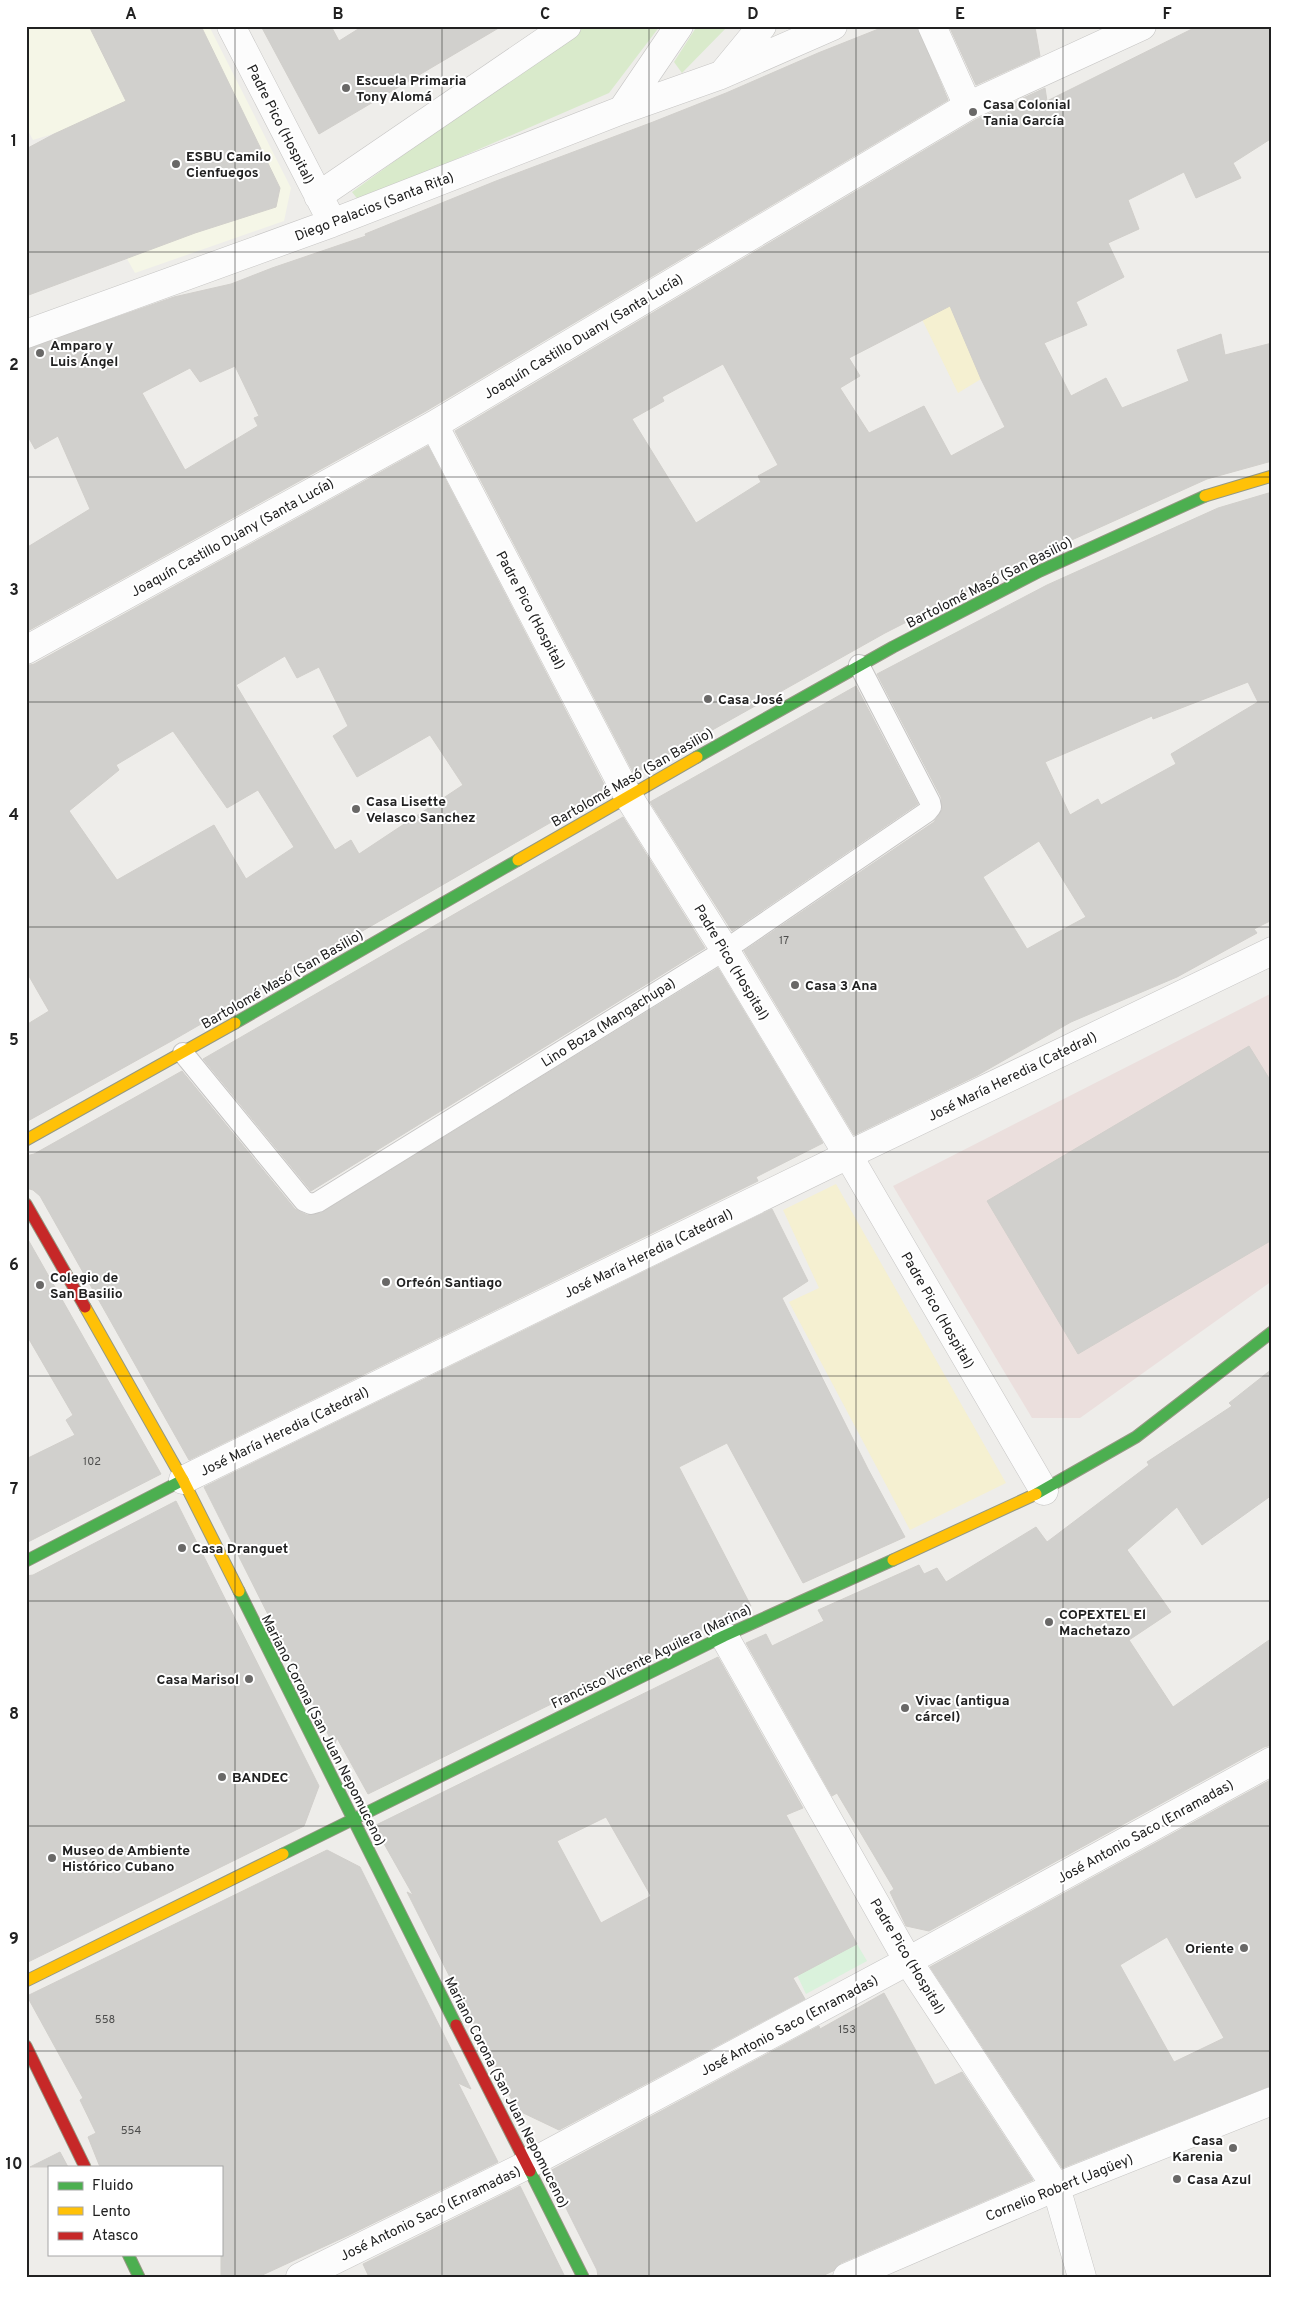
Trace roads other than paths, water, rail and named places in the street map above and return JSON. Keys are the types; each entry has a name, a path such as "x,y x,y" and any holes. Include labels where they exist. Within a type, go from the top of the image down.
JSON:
{"street":[{"name":"Padre Pico (Hospital)","path":"231,26 332,222"},
{"path":"318,196 567,26"},
{"path":"622,110 678,26"},
{"path":"721,75 762,26"},
{"name":"Diego Palacios (Santa Rita)","path":"26,334 332,222 622,110 721,75 833,26"},
{"path":"932,26 968,106"},
{"name":"Joaquín Castillo Duany (Santa Lucía)","path":"26,650 434,425 968,106 1142,26"},
{"name":"Padre Pico (Hospital)","path":"434,425 628,796 725,950 848,1155 1044,1491"},
{"name":"Bartolomé Masó (San Basilio)","path":"26,1140 183,1053 859,665 1040,571 1213,493 1272,476"},
{"name":"José María Heredia (Catedral)","path":"26,1561 183,1480 848,1155 1272,951"},
{"name":"Mariano Corona (San Juan Nepomuceno)","path":"26,1204 183,1480 583,2277"},
{"name":"Francisco Vicente Aguilera (Marina)","path":"26,1980 724,1636 1044,1491 1136,1437 1272,1332"},
{"name":"Padre Pico (Hospital)","path":"724,1636 908,1962 1056,2187 1082,2277"},
{"name":"José Antonio Saco (Enramadas)","path":"300,2277 527,2165 908,1962 1272,1761"},
{"path":"26,2046 86,2166"},
{"name":"Cornelio Robert (Jagüey)","path":"847,2277 1056,2187 1272,2101"},
{"path":"129,2256 139,2277"}],"lane":[{"name":"Lino Boza (Mangachupa)","path":"183,1053 304,1201 311,1204 725,950 927,812 931,807 859,665"}],"place":[{"name":"Escuela Primaria Tony Alomá","path":"346,88"},
{"name":"Casa Colonial Tania García","path":"973,112"},
{"name":"ESBU Camilo Cienfuegos","path":"176,164"},
{"name":"Amparo y Luis Ángel","path":"40,353"},
{"name":"Casa José","path":"708,699"},
{"name":"Casa Lisette Velasco Sanchez","path":"356,809"},
{"name":"Casa 3 Ana","path":"795,985"},
{"name":"Orfeón Santiago","path":"386,1282"},
{"name":"Colegio de San Basilio","path":"40,1285"},
{"name":"Casa Dranguet","path":"182,1548"},
{"name":"COPEXTEL El Machetazo","path":"1049,1622"},
{"name":"Casa Marisol","path":"249,1679"},
{"name":"Vivac (antigua cárcel)","path":"905,1708"},
{"name":"BANDEC","path":"222,1777"},
{"name":"Museo de Ambiente Histórico Cubano","path":"52,1858"},
{"name":"Oriente","path":"1244,1948"},
{"name":"Casa Karenia","path":"1233,2148"},
{"name":"Casa Azul","path":"1177,2179"}]}
